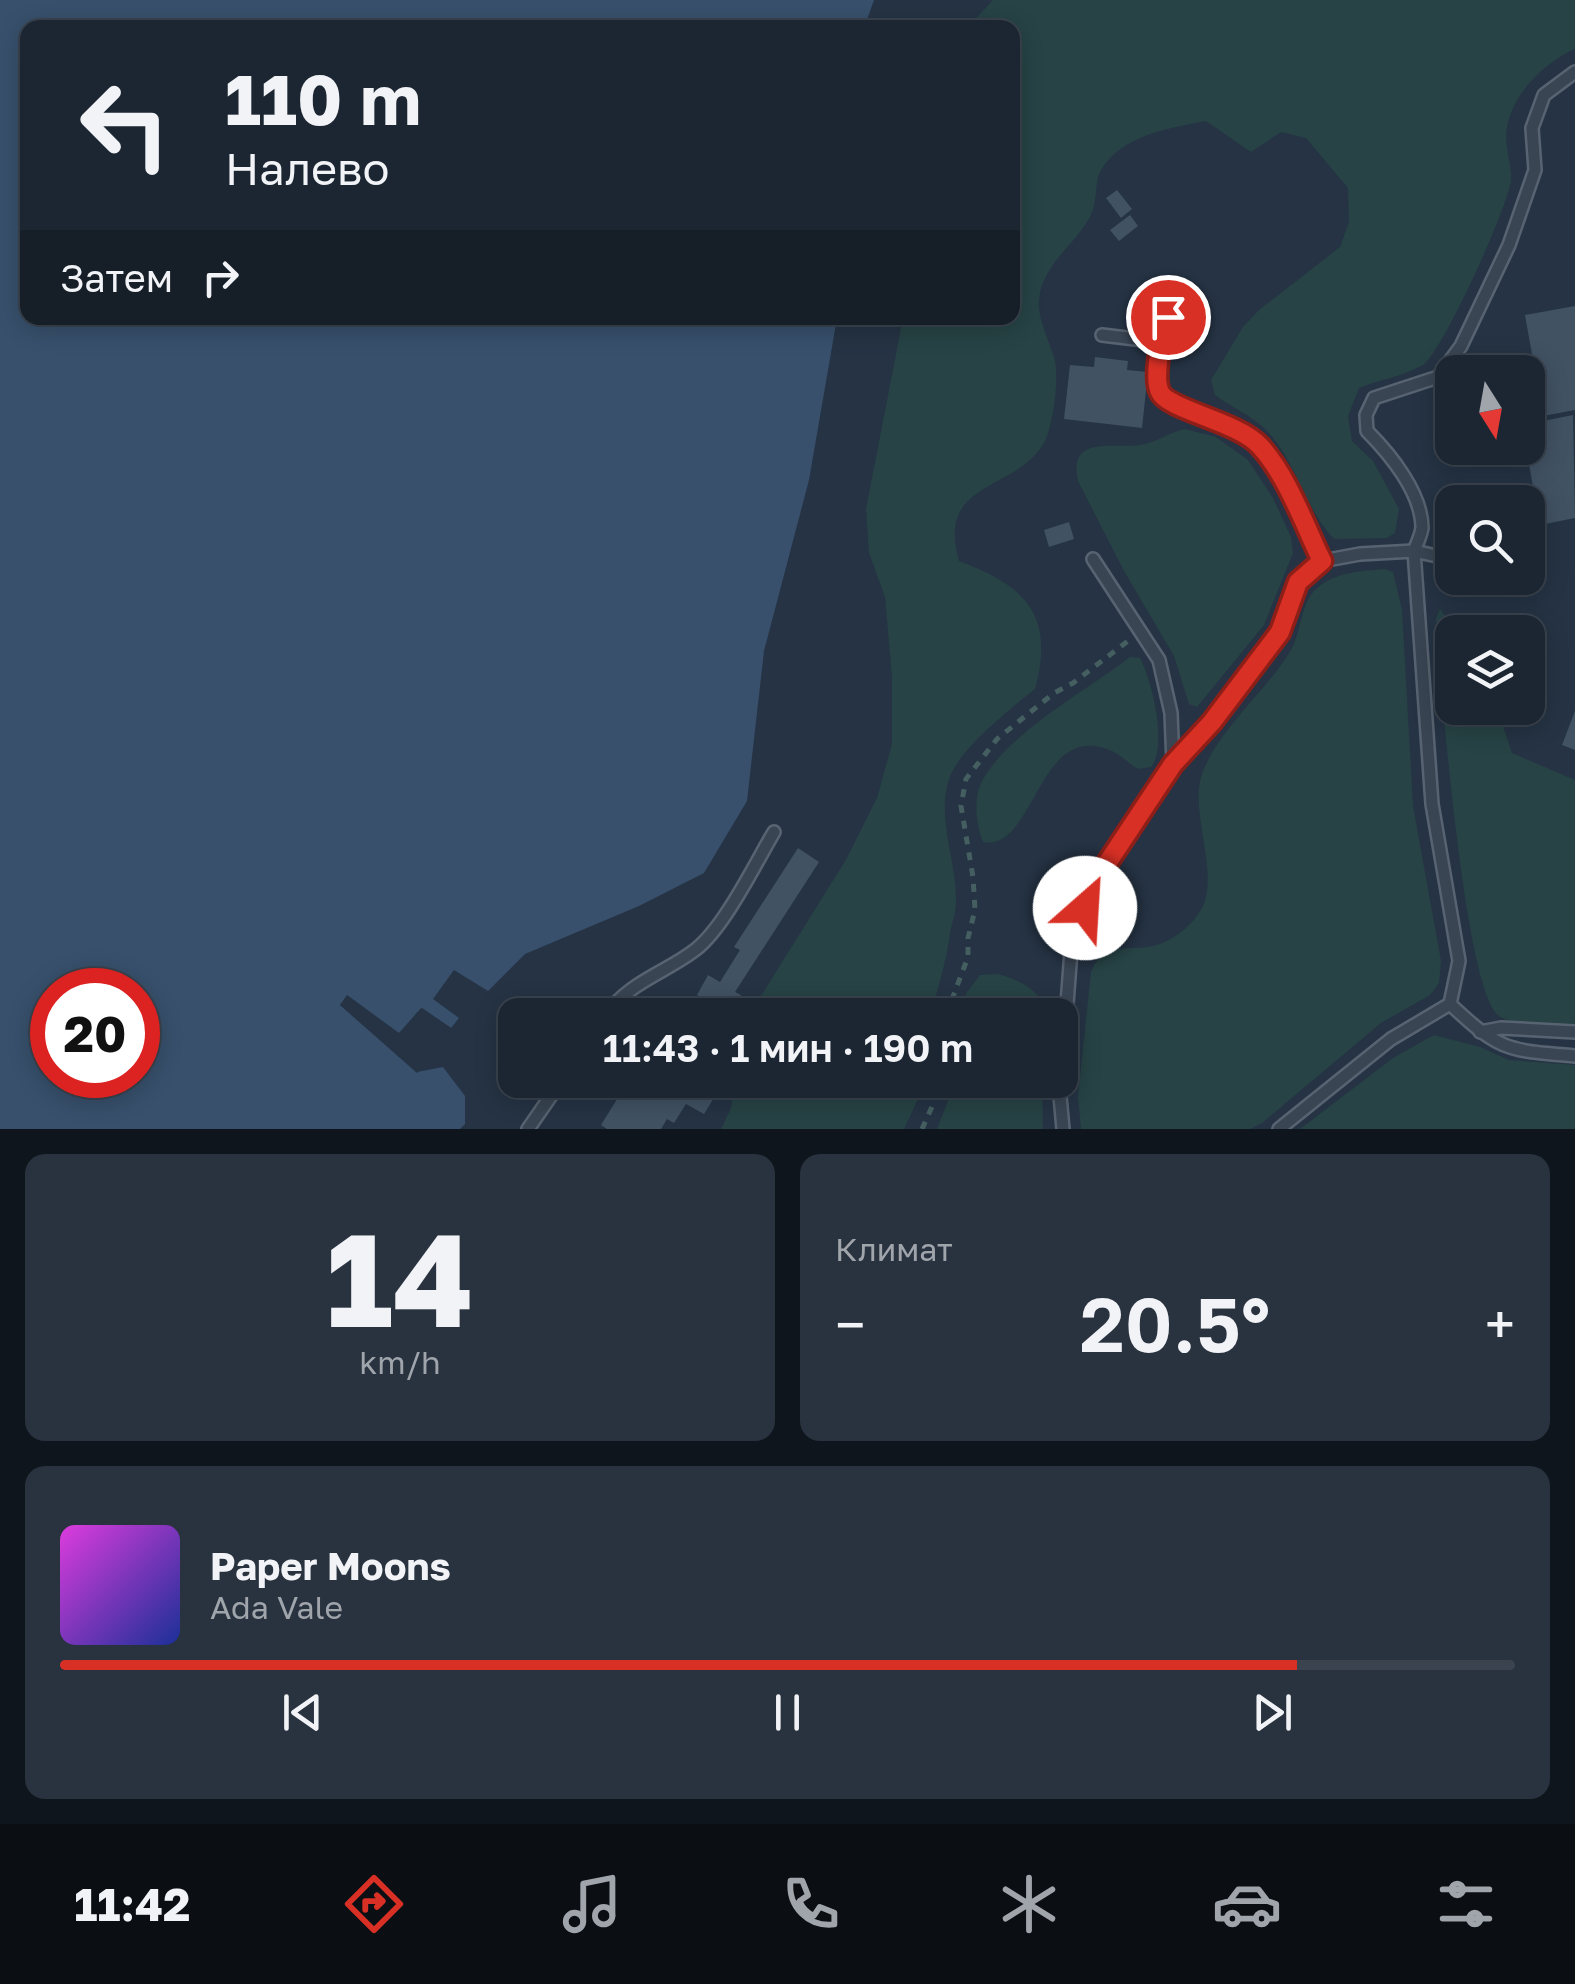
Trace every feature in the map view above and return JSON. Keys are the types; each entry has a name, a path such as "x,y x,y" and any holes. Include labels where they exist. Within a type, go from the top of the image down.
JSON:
{"lane":[{"path":"1279,1129 1391,1039 1450,1004 1459,961 1432,804 1414,551 1422,530 1416,502 1388,452 1367,431 1366,415 1374,398 1438,378 1462,346 1509,244 1536,170 1532,128 1544,96 1575,72"},
{"path":"1168,317 1160,342 1160,393 1171,404 1226,422 1259,445 1286,487 1322,561"},
{"path":"1102,335 1160,342"},
{"path":"1063,1129 1060,1096 1072,938 1098,877 1173,764 1212,722 1280,632 1298,582 1322,561 1414,551 1435,556"},
{"path":"1092,559 1159,660 1171,712 1173,764"},
{"path":"623,998 635,986 698,949 712,933 774,832"},
{"path":"1450,1004 1480,1032 1511,1050 1575,1056"},
{"path":"1480,1032 1501,1028 1575,1032"},
{"path":"528,1129 550,1098"}],"path":[{"path":"953,998 968,958 975,910 961,806 966,779 997,739 1140,632"},
{"path":"922,1129 935,1098"}],"green space":[{"path":"993,0 1575,0 1575,49 1542,70 1523,91 1510,114 1506,133 1511,180 1507,195 1473,277 1432,355 1416,369 1359,388 1348,416 1352,441 1373,461 1399,509 1395,533 1387,538 1334,539 1267,431 1215,395 1211,380 1243,327 1259,310 1340,247 1349,222 1348,188 1306,138 1281,132 1251,152 1206,121 1147,135 1109,159 1098,177 1091,215 1046,276 1039,299 1056,375 1046,439 1034,457 983,489 959,514 955,534 959,561 1002,581 1030,607 1041,641 1040,663 1035,689 974,743 949,779 945,809 956,907 935,998 760,998 847,858 877,798 892,744 892,677 885,597 869,553 866,509 902,325 1020,325 1020,20 974,20"},
{"path":"1185,429 1216,437 1248,460 1273,498 1291,537 1293,553 1264,625 1197,707 1189,704 1174,656 1078,481 1077,466 1079,457 1094,447 1146,444"},
{"path":"1393,572 1402,610 1413,806 1441,961 1439,983 1430,995 1381,1023 1250,1129 1081,1129 1078,1097 1091,972 1107,953 1163,943 1198,915 1208,881 1199,801 1204,769 1225,733 1292,648 1306,603 1314,591 1338,576"},
{"path":"1130,657 1140,658 1156,713 1158,744 1151,767 1138,769 1112,751 1087,746 1068,753 1052,768 1015,827 1001,840 983,842 977,820 977,796 994,763 1049,714"},
{"path":"1445,725 1503,725 1512,753 1575,780 1575,1024 1525,1024 1499,1016 1486,994 1475,952"},
{"path":"998,974 1014,979 1039,998 965,998 980,975"},
{"path":"1434,1035 1480,1047 1509,1060 1575,1065 1575,1129 1300,1129 1393,1058"},
{"path":"732,1098 919,1098 904,1129 721,1129"},
{"path":"1042,1098 1043,1129 937,1129 948,1101"}],"water":[{"path":"0,0 874,0 867,20 20,20 20,325 836,325 809,480 764,651 747,801 704,873 639,906 525,954 488,991 454,970 433,999 459,1018 451,1028 422,1008 399,1034 348,996 340,1005 417,1072 443,1067 465,1096 465,1124 460,1129 0,1129"}],"pier":[{"path":"347,995 399,1033 421,1008 451,1028 448,1032 422,1014 398,1038 346,1004 422,1067 417,1073 340,1005"}],"building":[{"path":"1117,190 1132,209 1121,218 1106,198"},
{"path":"1130,215 1138,226 1119,241 1110,230"},
{"path":"1575,306 1575,410 1545,416 1545,355 1532,355 1525,315"},
{"path":"1095,357 1128,361 1127,370 1148,372 1142,428 1064,419 1070,365 1094,367"},
{"path":"1573,415 1575,518 1545,524 1545,485 1533,485 1529,465 1545,465 1545,421"},
{"path":"1069,522 1074,539 1049,547 1044,530"},
{"path":"1575,711 1575,750 1562,745"},
{"path":"798,848 819,862 735,992 741,995 739,998 697,995 708,975 720,982 740,950 734,947"},
{"path":"618,1098 714,1098 704,1114 686,1104 674,1123 667,1119 661,1129 607,1129 601,1125"}],"route":[{"path":"1085,908 1098,877 1173,764 1212,722 1280,632 1298,582 1322,561 1286,487 1259,445 1226,422 1171,404 1160,393 1157,374 1163,324 1168,317"}]}
